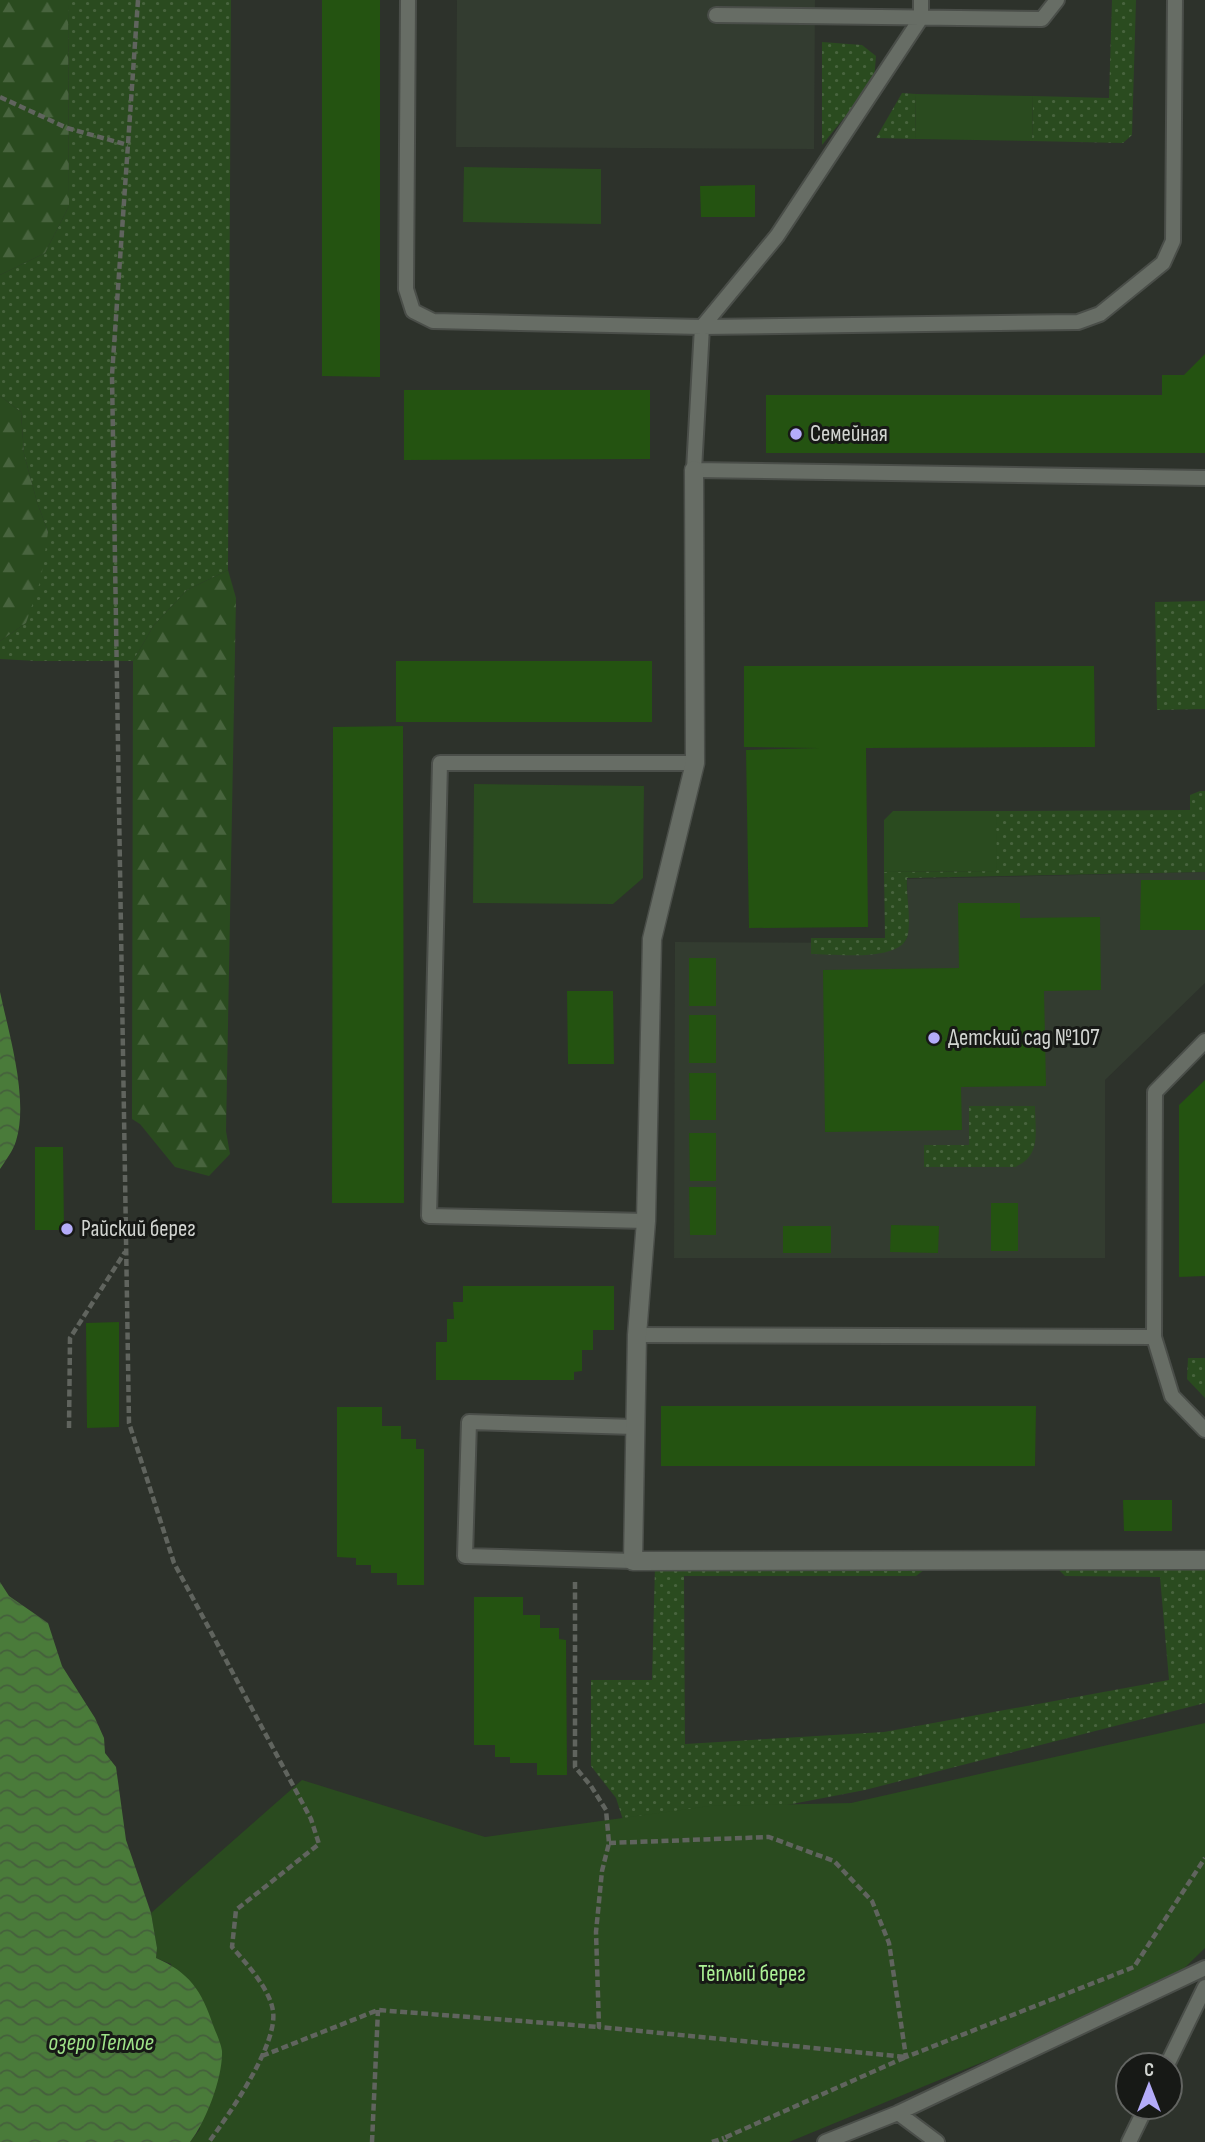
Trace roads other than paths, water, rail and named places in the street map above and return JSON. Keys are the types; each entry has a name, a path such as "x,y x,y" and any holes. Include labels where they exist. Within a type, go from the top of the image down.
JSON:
{"street":[{"path":"694,470 695,763 652,939 646,1221 637,1335 633,1561 1205,1560"}],"lane":[{"path":"408,0 406,289 413,311 433,321 702,327 1078,322 1100,314 1163,263 1173,241 1175,0"},
{"path":"921,0 921,18 778,236 702,327 694,470 1205,478"},
{"path":"716,15 1042,19 1057,0"},
{"path":"646,1221 429,1216 440,764 695,763"},
{"path":"1205,1041 1155,1092 1154,1338 1172,1396 1205,1430"},
{"path":"637,1335 1154,1338"},
{"path":"633,1561 465,1556 469,1422 635,1427"},
{"path":"825,2142 898,2113 1205,1968"},
{"path":"1174,2051 1205,1987"},
{"path":"898,2113 937,2142"},
{"path":"1129,2142 1139,2121"}],"water":[{"path":"0,992 16,1067 20,1106 16,1141 0,1169"},
{"name":"озеро Теплое","path":"0,1582 9,1596 48,1623 62,1666 95,1718 104,1738 105,1753 116,1767 126,1840 151,1913 156,1958 186,1976 193,1984 204,2002 220,2041 222,2062 217,2086 202,2123 190,2142 0,2142"}],"place":[{"name":"Семейная","path":"796,434"},
{"name":"Детский сад №107","path":"934,1038"},
{"name":"Райский берег","path":"67,1229"}],"park label":[{"name":"Тёплый берег","path":"752,1974"}]}
